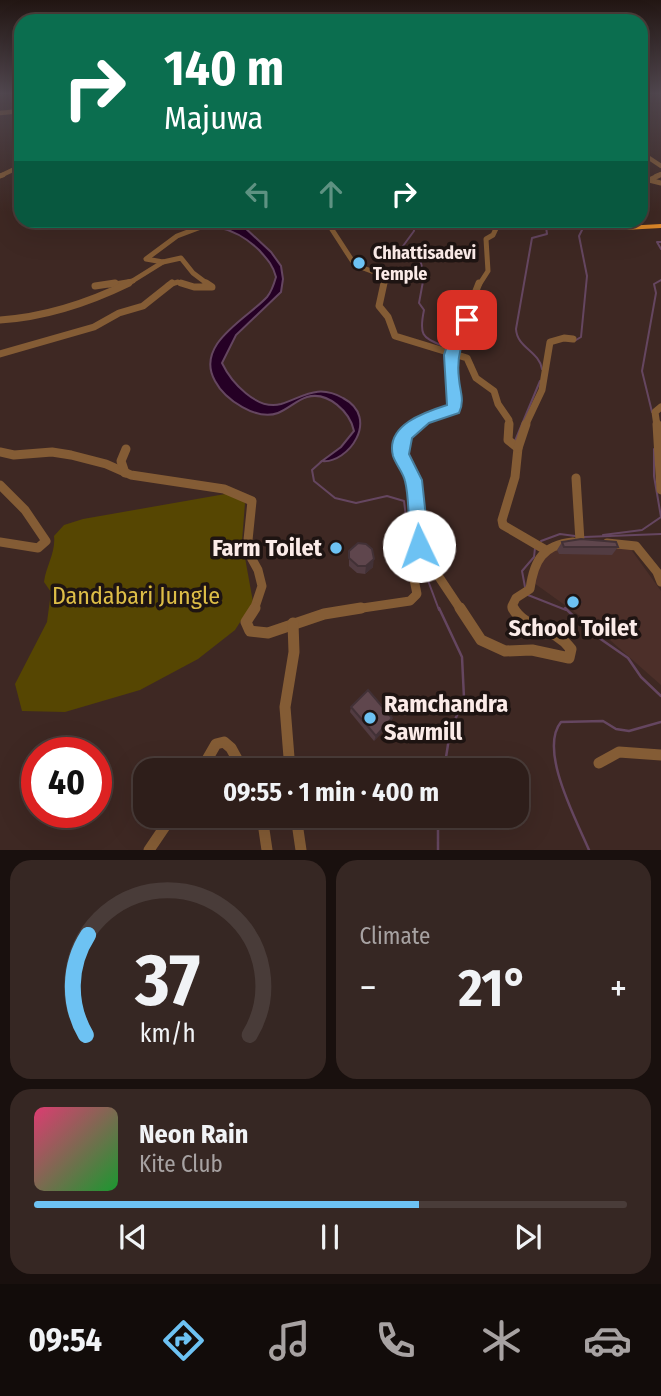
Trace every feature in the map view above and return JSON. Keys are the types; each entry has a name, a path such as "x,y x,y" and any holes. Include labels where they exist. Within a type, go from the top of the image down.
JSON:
{"street":[{"path":"661,174 649,180 661,183"},
{"path":"0,354 94,327 119,313 143,306 170,283 213,286 193,272 181,258 163,262 147,261 146,258 192,228"},
{"path":"331,228 334,238 343,246 350,262 361,270 385,276 379,306 388,317 395,336 453,351 467,358 476,378 494,391 498,404 509,420 514,444 515,477 502,520 503,525 539,545 586,539 636,546 660,576"},
{"path":"496,228 493,235 486,239 488,271 480,281 467,320 456,337 452,381 456,396 454,409 416,423 404,438 401,454 414,480 417,544 481,640 505,650 532,650 569,658 571,649 556,632 520,620 514,614 513,602 525,592 539,545"},
{"path":"0,320 41,314 90,301 133,281 163,262"},
{"path":"95,286 104,286 124,279 133,281"},
{"path":"514,444 542,390 550,342 561,338 573,339"},
{"path":"661,407 655,412 660,437 658,468 661,490"},
{"path":"125,473 121,461 126,449"},
{"path":"0,452 16,455 61,453 89,459 125,473 224,488 241,493 252,500 247,550 257,564 262,591 259,606 246,622 246,628 250,631 268,633 293,622 324,614 410,601 417,594 408,551 417,544"},
{"path":"576,478 586,539"},
{"path":"0,485 13,494 16,502 46,541 38,548 4,543"},
{"path":"289,758 286,697 296,648 293,622"},
{"path":"208,758 216,744 224,743 231,748 236,758"},
{"path":"599,763 619,752 661,755"},
{"path":"149,850 164,828"},
{"path":"264,828 267,850"},
{"path":"298,828 301,850"}],"shaded area":[{"path":"221,228 245,228 271,252 281,266 283,279 281,292 236,335 222,363 238,386 263,403 281,404 305,395 326,392 343,398 354,407 360,428 356,438 350,448 332,460 322,461 341,447 354,431 343,410 330,400 307,397 278,413 261,414 234,402 215,381 210,368 217,344 267,297 276,277 259,250 234,232"},
{"path":"549,548 630,548 661,591 661,685 594,626 534,583 536,573"}],"green space":[{"name":"Dandabari Jungle","path":"231,493 245,503 242,541 253,602 235,630 198,659 140,690 65,712 22,711 15,684 47,622 51,592 44,582 54,548 54,536 64,525 83,519"}],"building":[{"path":"581,539 616,542 618,547 564,547 562,542"},
{"path":"358,543 366,544 372,549 374,559 366,566 358,566 349,558 349,551"},
{"path":"574,594 581,602 576,605 570,598"},
{"name":"Ramchandra Sawmill","path":"368,690 392,718 376,736 351,707"}],"waterway":[{"path":"414,228 403,246 405,257 420,259 424,276 419,303 424,310 423,332 429,339 449,349"},
{"path":"542,369 537,358 520,341 516,329 532,238 547,234 546,228"},
{"path":"576,340 581,337 587,276 579,236 583,228"},
{"path":"583,228 595,228"},
{"path":"661,242 657,242 661,249"},
{"path":"652,412 642,371 656,293 654,284 661,280"},
{"path":"515,441 540,381"},
{"path":"603,535 642,530 661,517 654,476 654,449"},
{"path":"322,461 312,470 314,481 335,498 356,503 387,496 404,501 408,533 413,543"},
{"path":"541,541 560,534 575,536"},
{"path":"584,537 661,534"},
{"path":"525,587 522,571 534,557 535,548"},
{"path":"417,551 439,610"},
{"path":"528,595 566,610"},
{"path":"439,608 462,657 464,698 450,732 446,758"},
{"path":"565,608 589,631 628,658 641,677 661,696"},
{"path":"589,850 562,786 557,767 555,734 561,722 603,721 616,729 629,731 661,722"},
{"path":"438,828 438,850"}],"place":[{"name":"Chhattisadevi Temple","path":"359,263"},
{"name":"Farm Toilet","path":"336,548"},
{"name":"School Toilet","path":"573,602"},
{"name":"Ramchandra Sawmill","path":"370,718"}],"route":[{"path":"419,546 414,480 404,465 401,454 404,438 416,423 454,409 456,396 452,381 451,355 456,337 467,320"}]}
